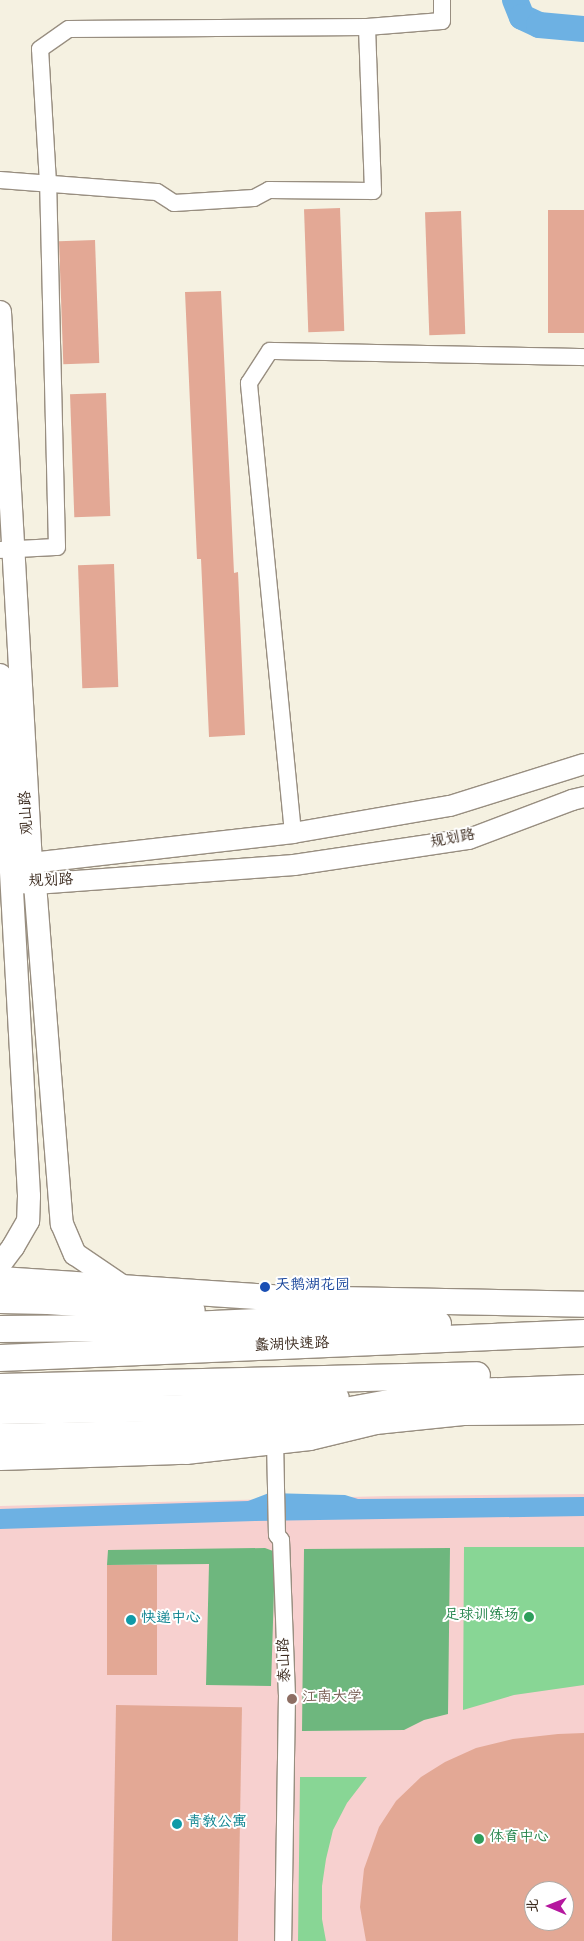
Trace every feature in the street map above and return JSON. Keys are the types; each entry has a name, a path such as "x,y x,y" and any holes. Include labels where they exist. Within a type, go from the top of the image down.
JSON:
{"highway":[{"path":"0,1300 58,1301 302,1320 584,1332"},
{"path":"0,1329 124,1328 302,1320"},
{"name":"蠡湖快速路","path":"0,1358 584,1332"},
{"path":"0,1387 310,1377 584,1373"},
{"path":"0,1411 186,1408 372,1396 584,1388"},
{"path":"0,1437 192,1433 280,1422 444,1393"}],"main road":[{"name":"观山路","path":"0,312 7,549 62,1224 75,1254 122,1286"},
{"name":"观山路","path":"0,675 5,884 29,1196 28,1221 13,1247 0,1264"},
{"path":"0,1279 286,1298 584,1304"},
{"path":"0,1457 185,1451 309,1437 375,1421 463,1412 584,1411"}],"street":[{"path":"7,549 57,547 48,183 40,50 70,29 367,27 442,21 442,0"},
{"path":"0,180 157,192 174,203 254,198 269,190 372,192 367,27"},
{"path":"293,833 249,383 270,351 584,357"},
{"name":"规划路","path":"5,884 33,874 450,806 584,764"},
{"name":"规划路","path":"33,874 294,865 470,839 572,800 584,798"},
{"name":"泰山路","path":"275,1440 277,1536 281,1540 287,1695 283,1941"}],"shaded area":[{"name":"江南大学","path":"584,1494 584,1941 0,1941 0,1506 388,1496"}],"green space":[{"name":"足球训练场","path":"464,1547 584,1547 584,1685 514,1695 463,1710"},
{"path":"265,1548 273,1551 275,1558 271,1686 206,1685 209,1564 107,1565 108,1550"},
{"path":"450,1548 448,1714 424,1720 404,1730 302,1731 304,1549"},
{"path":"300,1777 367,1777 347,1803 333,1830 322,1886 322,1919 326,1941 298,1941"}],"water":[{"path":"269,1493 345,1495 358,1499 584,1497 584,1516 255,1521 0,1529 0,1509 248,1501"}],"building":[{"path":"340,208 344,331 308,332 304,209"},
{"path":"548,210 584,210 584,333 548,333"},
{"path":"461,211 465,334 429,335 425,212"},
{"path":"95,240 99,363 63,364 59,241"},
{"path":"221,291 234,573 238,572 245,735 209,737 201,559 197,559 185,292"},
{"path":"106,393 110,516 74,517 70,394"},
{"path":"114,564 118,687 82,688 78,565"},
{"name":"快递中心","path":"107,1565 157,1565 157,1675 107,1675"},
{"name":"青教公寓","path":"116,1705 242,1707 238,1941 112,1941"},
{"name":"体育中心","path":"584,1733 584,1941 366,1941 360,1907 364,1869 379,1827 396,1801 421,1777 445,1762 476,1748 513,1739"}],"waterway":[{"path":"515,0 522,17 539,25 584,29"}],"place":[{"name":"天鹅湖花园","path":"265,1287"},
{"name":"足球训练场","path":"529,1617"},
{"name":"快递中心","path":"131,1620"},
{"name":"江南大学","path":"292,1699"},
{"name":"青教公寓","path":"177,1824"},
{"name":"体育中心","path":"479,1839"}]}
